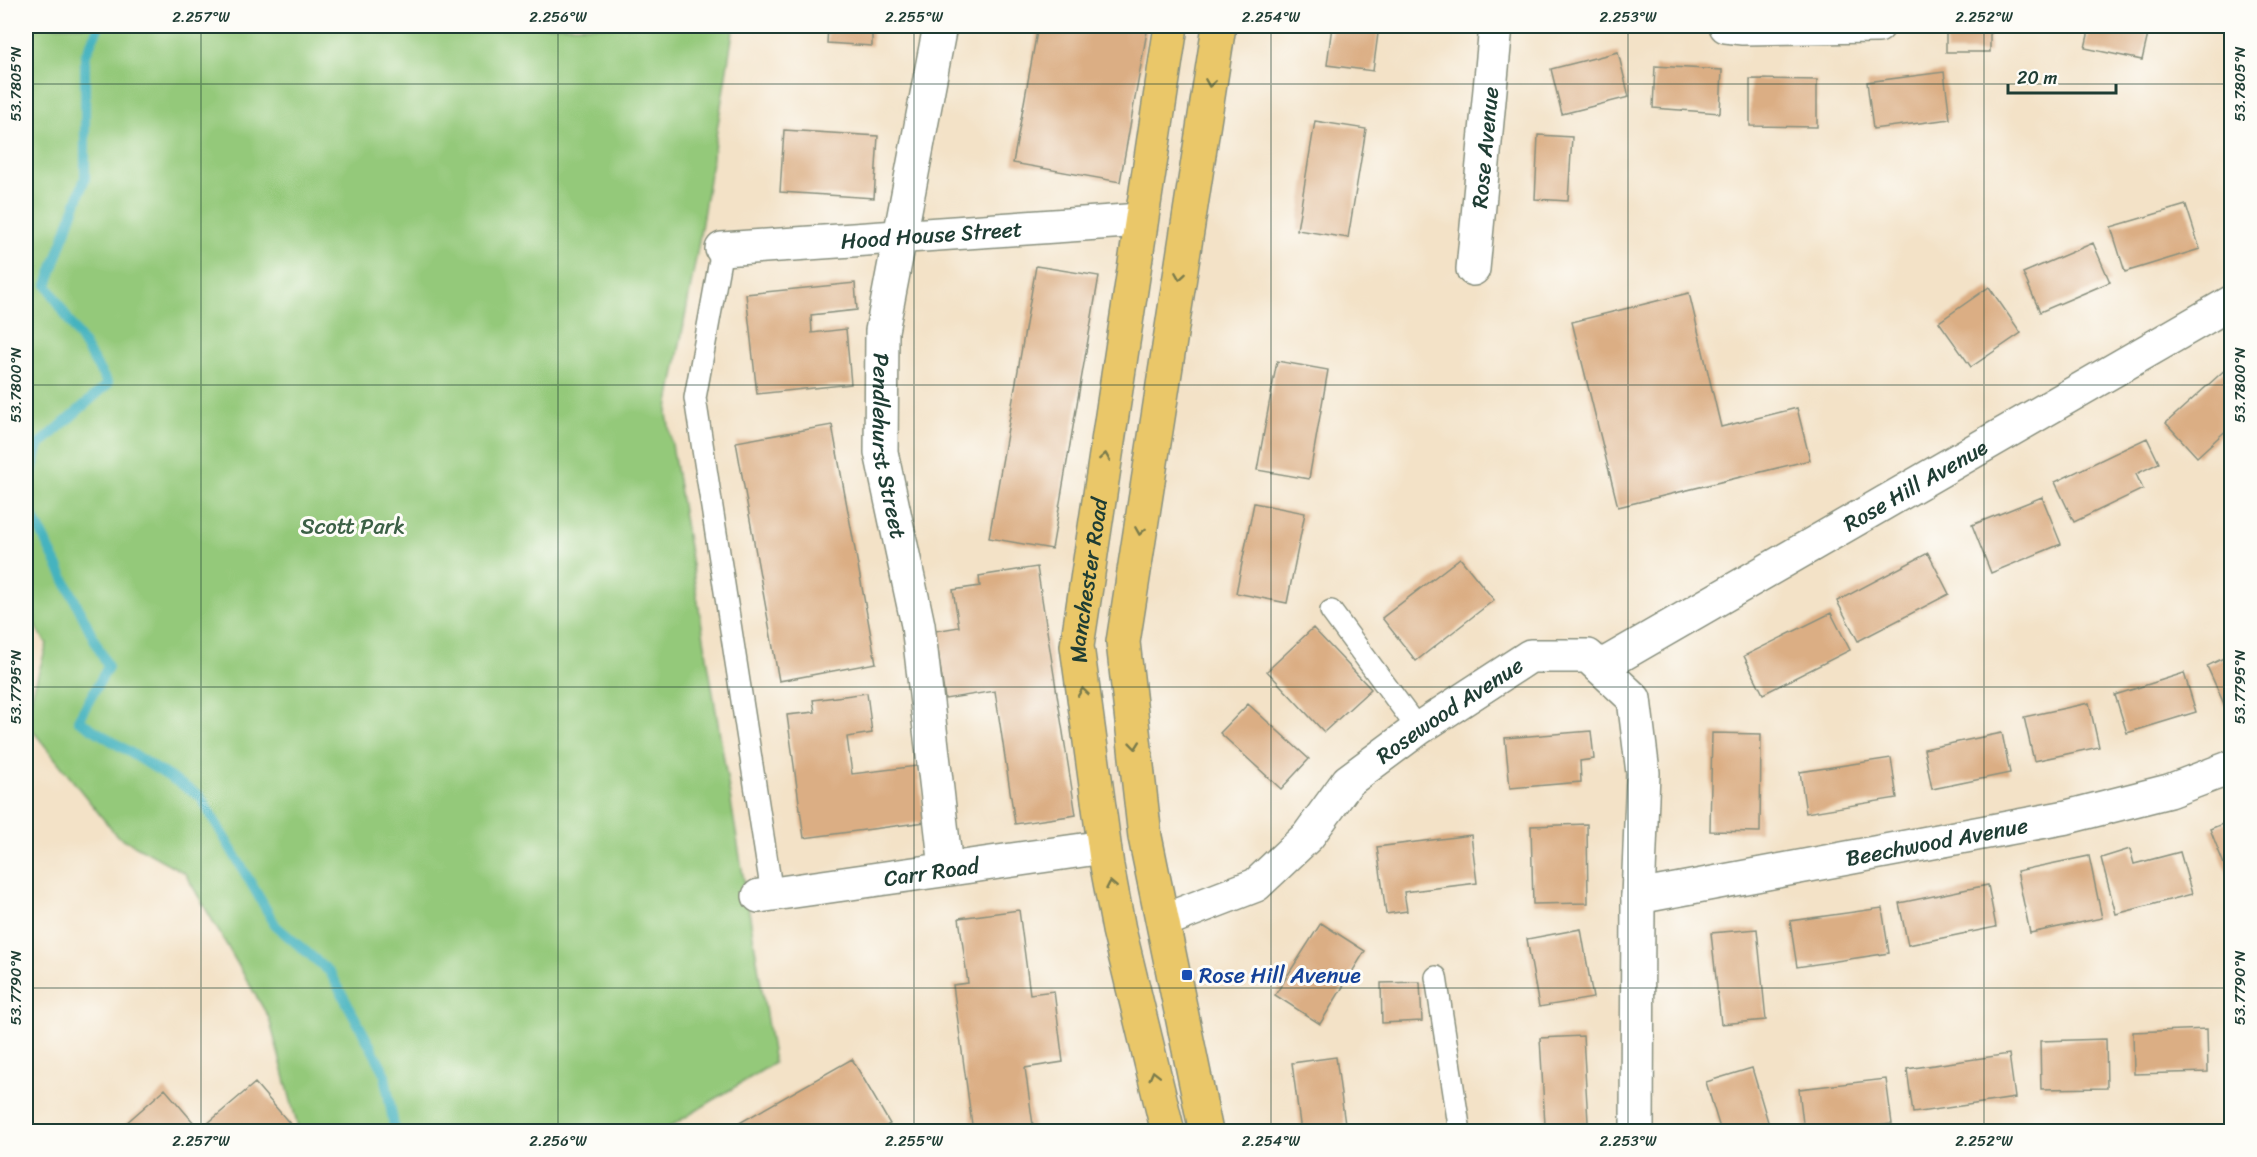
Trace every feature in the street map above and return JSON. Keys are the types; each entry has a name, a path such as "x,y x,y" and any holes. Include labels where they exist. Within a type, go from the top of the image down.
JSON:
{"main road":[{"name":"Manchester Road","path":"1168,1131 1119,930 1104,847 1077,646 1171,26"},
{"name":"Manchester Road","path":"1206,1131 1145,837 1123,642 1219,26"},
{"path":"1141,220 1190,214"},
{"path":"1104,847 1145,837"},
{"path":"1119,930 1163,921"}],"street":[{"name":"Pendlehurst Street","path":"940,26 882,331 880,452 918,624 946,868"},
{"name":"Rose Avenue","path":"1473,269 1496,26"},
{"path":"1726,26 1823,28 1878,26"},
{"name":"Hood House Street","path":"722,249 1141,220"},
{"name":"Rose Hill Avenue","path":"1600,667 2230,308"},
{"name":"Rosewood Avenue","path":"1163,921 1256,885 1308,836 1348,781 1418,729 1530,656 1588,656 1634,699 1643,773 1638,897 1637,1131"},
{"name":"Beechwood Avenue","path":"1638,897 2067,817 2169,791 2232,767"},
{"name":"Carr Road","path":"766,895 1104,847"}],"lane":[{"path":"722,249 695,398 766,895"},
{"path":"1331,611 1418,729"},
{"path":"1436,977 1461,1131"}],"green space":[{"name":"Scott Park","path":"26,26 734,26 698,247 667,414 774,1063 663,1131 299,1131 269,1018 185,873 116,835 26,722 26,715 47,644 26,612"}],"building":[{"path":"828,26 872,26 872,46 827,43"},
{"path":"1038,26 1148,26 1120,182 1013,163"},
{"path":"1332,26 1379,26 1373,71 1327,65"},
{"path":"1946,26 1990,26 1990,52 1946,52"},
{"path":"2090,26 2150,26 2142,60 2085,48"},
{"path":"1618,52 1629,97 1562,114 1551,69"},
{"path":"1655,66 1722,70 1720,113 1653,108"},
{"path":"1944,72 1950,119 1873,129 1867,82"},
{"path":"1750,79 1817,80 1817,127 1750,126"},
{"path":"1315,121 1366,129 1348,238 1297,230"},
{"path":"784,130 878,136 874,198 780,192"},
{"path":"1538,135 1572,137 1568,201 1535,199"},
{"path":"2186,205 2200,249 2125,272 2111,227"},
{"path":"2093,243 2110,282 2040,312 2023,273"},
{"path":"1036,266 1099,276 1052,549 989,538"},
{"path":"855,283 857,310 811,315 812,333 846,329 851,384 757,394 746,294"},
{"path":"1989,287 2021,333 1971,367 1939,322"},
{"path":"1689,293 1721,427 1797,408 1810,460 1618,507 1572,322"},
{"path":"1277,361 1328,370 1309,479 1257,470"},
{"path":"2228,367 2232,371 2232,425 2197,457 2166,423"},
{"path":"832,425 876,663 779,681 736,442"},
{"path":"2147,438 2159,463 2136,474 2143,489 2074,522 2055,482"},
{"path":"2042,497 2061,544 1991,573 1972,525"},
{"path":"1254,503 1305,513 1287,603 1236,593"},
{"path":"1928,553 1949,594 1858,641 1837,601"},
{"path":"1460,558 1494,600 1416,661 1382,618"},
{"path":"1037,567 1076,815 1015,824 995,691 945,699 935,631 959,627 953,590 980,586 979,576"},
{"path":"1831,613 1850,650 1763,694 1744,656"},
{"path":"1313,628 1371,689 1324,732 1267,671"},
{"path":"2232,654 2232,703 2225,706 2207,666"},
{"path":"2184,673 2196,712 2127,733 2115,695"},
{"path":"867,693 872,733 847,737 852,774 917,766 925,822 804,838 787,715 815,712 813,700"},
{"path":"2089,703 2099,747 2034,761 2024,717"},
{"path":"1248,704 1309,759 1281,789 1220,733"},
{"path":"1591,731 1594,759 1580,761 1581,782 1510,788 1505,738"},
{"path":"1712,733 1761,734 1760,832 1710,831"},
{"path":"2002,733 2010,773 1932,789 1924,749"},
{"path":"1891,758 1897,798 1806,813 1800,772"},
{"path":"2232,820 2232,882 2231,882 2210,829"},
{"path":"1587,824 1588,903 1533,904 1531,826"},
{"path":"1471,835 1477,883 1404,892 1407,911 1386,914 1377,847"},
{"path":"2130,849 2134,864 2180,852 2192,894 2116,914 2101,858"},
{"path":"2089,856 2102,918 2030,933 2017,871"},
{"path":"1988,885 1996,927 1908,945 1899,903"},
{"path":"1882,908 1889,953 1797,967 1790,921"},
{"path":"1019,910 1030,994 1054,991 1063,1062 1025,1068 1034,1132 973,1132 953,985 968,983 959,918"},
{"path":"1321,923 1365,951 1320,1024 1275,995"},
{"path":"1581,929 1593,998 1539,1007 1527,939"},
{"path":"1757,929 1766,1020 1721,1024 1711,933"},
{"path":"1420,982 1422,1021 1382,1023 1381,983"},
{"path":"2207,1029 2208,1072 2134,1074 2133,1032"},
{"path":"1583,1036 1588,1122 1545,1125 1540,1038"},
{"path":"2106,1039 2107,1088 2041,1089 2040,1041"},
{"path":"2009,1054 2015,1098 1913,1113 1907,1069"},
{"path":"1336,1057 1346,1132 1301,1132 1292,1063"},
{"path":"852,1059 890,1124 876,1132 853,1132 852,1129 847,1132 740,1132 736,1125"},
{"path":"1752,1068 1771,1132 1721,1132 1706,1082"},
{"path":"1886,1079 1892,1124 1825,1132 1804,1132 1799,1089"},
{"path":"255,1083 297,1132 116,1132 165,1089 200,1130"}],"waterway":[{"path":"26,493 39,445 108,384 47,285 85,178 85,56 99,26"},
{"path":"26,502 108,667 78,720 200,796 276,926 330,972 384,1071 395,1132"}],"place":[{"name":"Rose Hill Avenue","path":"1187,975"}]}
